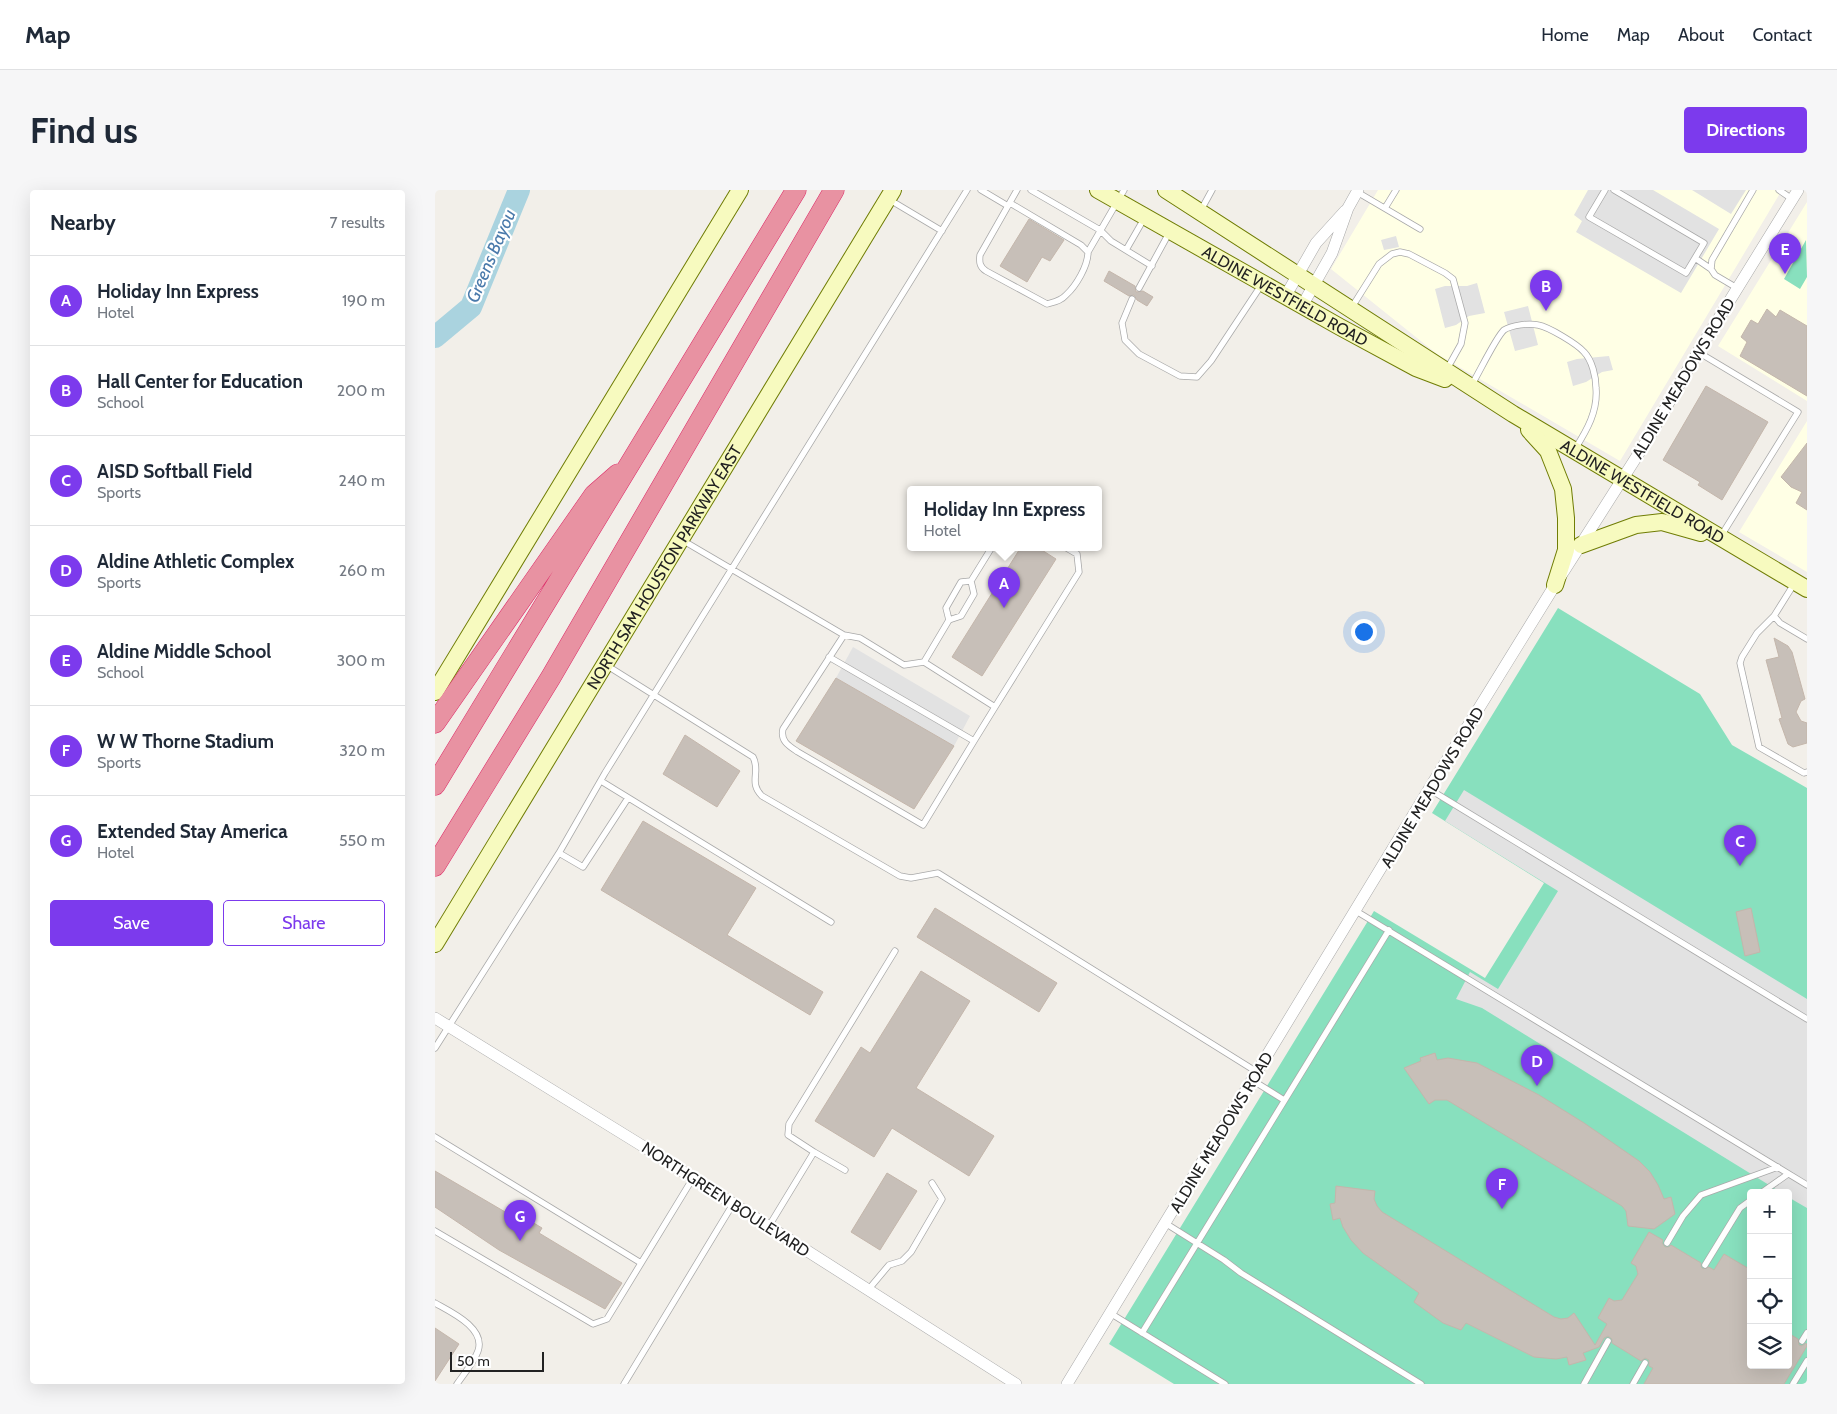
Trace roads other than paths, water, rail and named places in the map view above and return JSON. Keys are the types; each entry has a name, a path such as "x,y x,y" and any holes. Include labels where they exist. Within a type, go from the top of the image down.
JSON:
{"highway":[{"path":"435,785 796,190"},
{"path":"435,866 551,677 834,190"},
{"path":"435,723 594,495 634,459"}],"main road":[{"path":"435,692 740,190"},
{"name":"ALDINE WESTFIELD ROAD","path":"1098,190 1120,195 1145,217 1285,297 1416,368 1474,389"},
{"name":"ALDINE WESTFIELD ROAD","path":"1166,190 1513,414 1801,586"},
{"name":"NORTH SAM HOUSTON PARKWAY EAST","path":"435,944 890,194"},
{"path":"1513,414 1548,451 1563,489 1566,518 1566,550 1555,585"},
{"path":"1581,545 1635,525 1661,522 1720,538"}],"street":[{"path":"1302,306 1333,254 1348,208 1357,191"},
{"name":"ALDINE MEADOWS ROAD","path":"1067,1384 1429,789 1623,479 1795,194"},
{"path":"1285,297 1316,243 1348,208"},
{"name":"NORTHGREEN BOULEVARD","path":"435,1018 448,1028 693,1178 1015,1384"}],"lane":[{"path":"435,1048 559,853 732,568 967,190"},
{"path":"981,190 1081,245 1088,252"},
{"path":"1017,190 980,256 979,262 986,271 1047,304 1057,302 1065,296 1075,283 1088,259 1088,252 1120,195"},
{"path":"1031,190 1100,230 1111,241 1152,266"},
{"path":"1199,212 1212,190"},
{"path":"1385,208 1396,190"},
{"path":"1605,190 1589,217 1685,273 1704,244 1614,190"},
{"path":"1711,269 1712,260 1753,190"},
{"path":"1779,190 1795,194"},
{"path":"1357,191 1419,229"},
{"path":"890,194 942,231"},
{"path":"1126,250 1145,217"},
{"path":"1139,288 1171,231"},
{"path":"1350,310 1379,264 1392,254 1400,252 1409,254 1445,273 1453,279 1465,324 1461,344 1446,371"},
{"path":"1695,258 1711,269 1715,275 1737,288"},
{"path":"1132,299 1122,323 1125,340 1139,354 1180,376 1197,376 1211,361 1263,283"},
{"path":"1474,389 1500,336 1506,329 1525,324 1538,325 1576,345 1585,353 1593,370 1596,388 1591,422 1574,450"},
{"path":"1698,352 1798,412 1720,538"},
{"path":"680,539 844,635 860,638 903,665 924,662 995,707"},
{"path":"924,662 949,620 961,616 974,594 971,581 990,551"},
{"path":"844,635 783,729 781,736 785,742 798,752 923,825 973,741 1079,572 1077,554 1072,551"},
{"path":"949,620 946,608 961,582 971,581"},
{"path":"1801,586 1757,633 1742,657 1741,670 1759,747 1804,773 1807,772"},
{"path":"1773,616 1780,623 1807,639"},
{"path":"829,657 973,741"},
{"path":"605,664 753,757 756,763 754,784 762,796 900,876 911,878 938,873 1255,1076 1284,1100"},
{"path":"601,781 831,922"},
{"path":"1429,789 1807,1019"},
{"path":"559,853 583,867 628,798"},
{"path":"1356,911 1807,1185"},
{"path":"1141,1333 1389,930"},
{"path":"845,1170 788,1135 789,1124 895,950"},
{"path":"435,1136 641,1263"},
{"path":"769,1226 814,1152"},
{"path":"1667,1242 1683,1216 1701,1195 1778,1167"},
{"path":"1767,1189 1788,1174"},
{"path":"435,1231 593,1324 607,1319 693,1178"},
{"path":"868,1290 889,1264 902,1261 911,1252 942,1200 931,1183"},
{"path":"1705,1265 1741,1208 1747,1203"},
{"path":"625,1384 733,1204"},
{"path":"1165,1223 1224,1260 1241,1273 1421,1384"},
{"path":"435,1302 463,1319 479,1338 478,1351 457,1384"},
{"path":"1110,1313 1225,1384"},
{"path":"1802,1341 1807,1333"},
{"path":"1584,1384 1607,1341"},
{"path":"1793,1384 1807,1361"},
{"path":"1633,1384 1645,1363"}],"waterway":[{"name":"Greens Bayou","path":"435,337 471,307 519,190"}],"place":[{"name":"Aldine Middle School","path":"1785,274"},
{"name":"Hall Center for Education","path":"1546,311"},
{"name":"Holiday Inn Express","path":"1004,608"},
{"name":"AISD Softball Field","path":"1740,866"},
{"name":"Aldine Athletic Complex","path":"1537,1086"},
{"name":"W W Thorne Stadium","path":"1502,1209"},
{"name":"Extended Stay America","path":"520,1241"}]}
